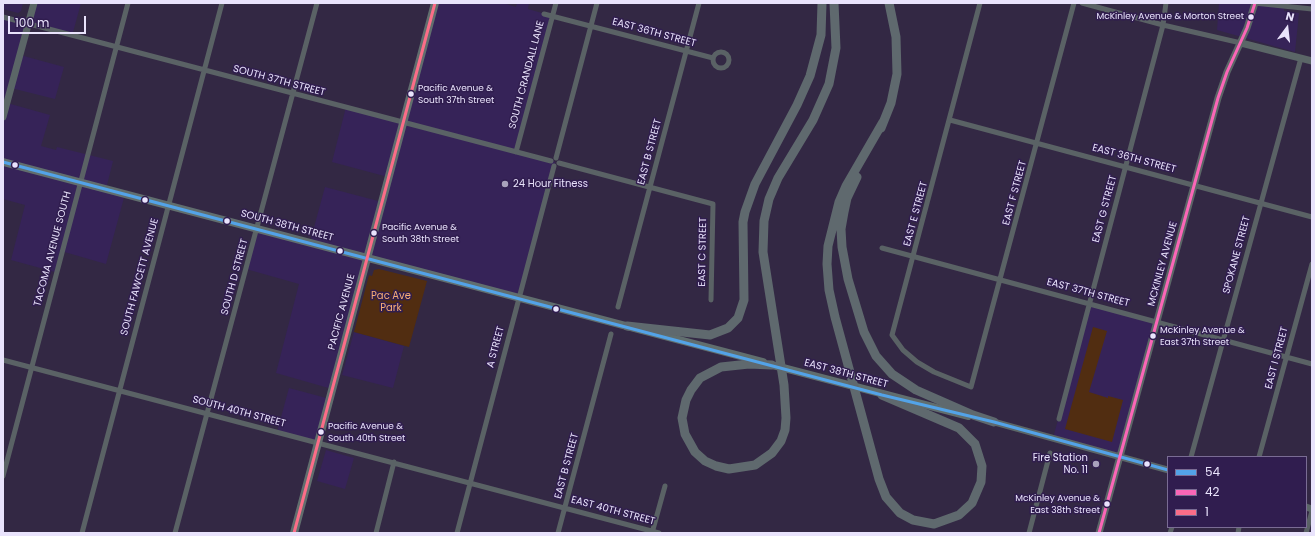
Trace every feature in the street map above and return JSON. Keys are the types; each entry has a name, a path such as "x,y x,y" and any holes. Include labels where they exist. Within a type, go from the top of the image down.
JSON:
{"highway":[{"path":"627,326 710,335 728,328 738,318 744,300 743,222 745,212 755,184 797,105 810,76 821,36 822,3"},
{"path":"772,365 749,364 721,367 700,378 691,390 686,400 683,423 685,434 691,447 705,461 716,466 729,469 755,465 767,458 776,449 785,430 786,418 784,385 763,252 764,221 769,199 778,178 813,120 829,84 836,48 834,3"},
{"path":"889,3 896,37 897,74 893,95 883,122 847,198 841,229 844,260 864,332 876,356 883,365 904,382 953,406 994,422"},
{"path":"882,395 959,428 975,444 982,466 981,482 972,504 959,515 934,524 914,520 900,513 886,497 879,479 835,317 827,264 828,246 834,219 846,186 883,122"}],"main road":[{"name":"PACIFIC AVENUE","path":"294,533 435,3"},
{"name":"SOUTH 38TH STREET","path":"3,162 519,298"},
{"name":"EAST 38TH STREET","path":"519,298 882,395 994,422"}],"street":[{"path":"3,117 34,3"},
{"name":"TACOMA AVENUE SOUTH","path":"3,476 128,3"},
{"name":"SOUTH FAWCETT AVENUE","path":"82,533 222,3"},
{"name":"SOUTH D STREET","path":"175,533 317,3"},
{"name":"SOUTH CRANDALL LANE","path":"516,152 556,3"},
{"name":"A STREET","path":"457,533 553,162 596,3"},
{"name":"EAST B STREET","path":"618,307 699,3"},
{"name":"EAST E STREET","path":"971,387 934,372 917,362 903,350 892,334 914,256 980,3"},
{"name":"EAST F STREET","path":"971,387 1001,280 1074,3"},
{"path":"1082,3 1163,25 1312,61"},
{"name":"EAST G STREET","path":"1059,419 1163,25 1166,3"},
{"path":"1254,3 1312,9"},
{"name":"MCKINLEY AVENUE","path":"1099,533 1221,89 1241,43 1254,3"},
{"name":"EAST 36TH STREET","path":"544,14 713,58"},
{"name":"SOUTH 37TH STREET","path":"3,17 553,162"},
{"name":"SPOKANE STREET","path":"1192,456 1301,58"},
{"name":"EAST 36TH STREET","path":"950,120 1195,184 1261,204 1312,217"},
{"path":"553,162 557,166 559,163 650,188"},
{"name":"EAST C STREET","path":"650,188 713,204 711,300"},
{"name":"EAST 37TH STREET","path":"882,248 1312,364"},
{"name":"EAST I STREET","path":"1259,456 1312,264"},
{"name":"EAST B STREET","path":"558,533 611,334"},
{"name":"SOUTH 40TH STREET","path":"3,360 470,482"},
{"name":"EAST 38TH STREET","path":"994,422 1167,470"},
{"path":"1029,533 1050,453"},
{"path":"376,533 394,462"},
{"name":"EAST 40TH STREET","path":"470,482 659,533"},
{"path":"652,532 665,486"},
{"path":"1306,533 1312,510"}],"shaded area":[{"path":"3,3 23,3 21,11 18,13 3,9"},
{"path":"34,3 81,3 72,36 28,24"},
{"path":"435,3 503,3 516,7 517,3 529,3 528,9 552,16 516,152 555,162 519,298 367,257 332,389 276,373 299,284 246,269 257,228 310,242 325,187 382,202 388,177 332,162 346,107 403,122"},
{"path":"1219,3 1285,3 1284,11 1299,13 1295,52 1217,30"},
{"path":"3,17 28,24 20,55 64,67 55,99 11,88 7,103 50,115 41,146 56,150 57,147 113,161 106,189 125,194 106,264 61,251 55,272 11,260 25,205 3,199"},
{"path":"1090,303 1157,321 1120,456 1053,438"},
{"path":"354,332 404,346 393,388 342,375"},
{"path":"289,388 330,399 318,442 277,432"},
{"path":"326,450 354,458 345,489 317,481"}],"green space":[{"name":"Pac Ave Park","path":"379,269 427,281 409,347 354,332 369,275 372,276 374,270"},
{"path":"1093,327 1107,331 1089,392 1108,398 1108,396 1123,400 1112,442 1065,429"}],"transit line":[{"name":"1","path":"294,533 435,3"},
{"name":"42","path":"1099,533 1218,98 1227,72 1247,28 1255,3"},
{"name":"54","path":"3,162 882,395 994,422 1167,470"}],"place":[{"name":"McKinley Avenue & Morton Street","path":"1251,17"},
{"name":"Pacific Avenue & South 37th Street","path":"411,94"},
{"name":"24 Hour Fitness","path":"505,184"},
{"name":"Pacific Avenue & South 38th Street","path":"374,233"},
{"name":"McKinley Avenue & East 37th Street","path":"1153,336"},
{"name":"Pacific Avenue & South 40th Street","path":"321,432"},
{"name":"Fire Station No. 11","path":"1096,464"},
{"name":"McKinley Avenue & East 38th Street","path":"1107,504"}]}
